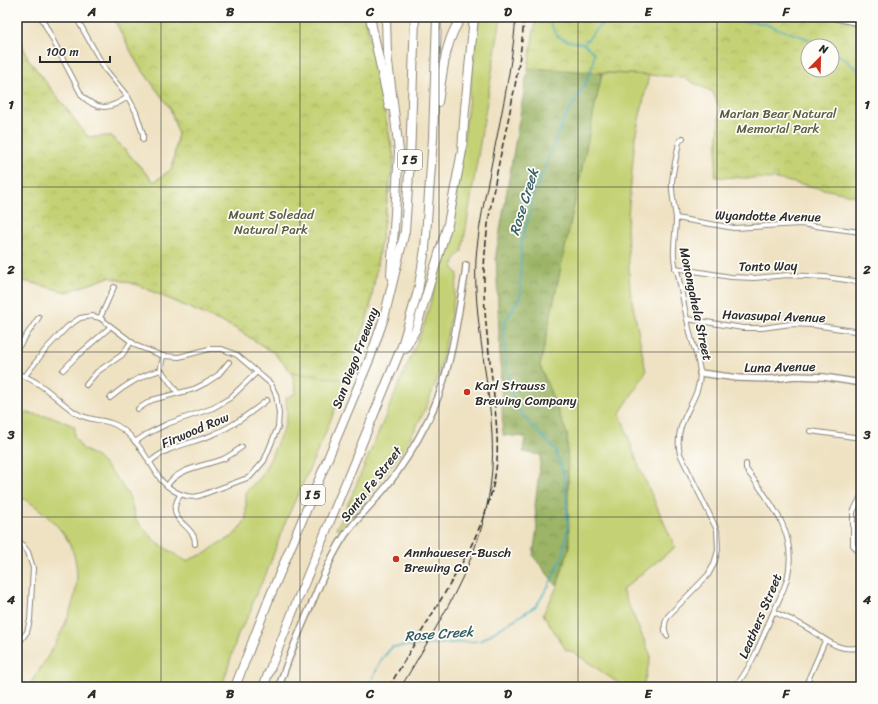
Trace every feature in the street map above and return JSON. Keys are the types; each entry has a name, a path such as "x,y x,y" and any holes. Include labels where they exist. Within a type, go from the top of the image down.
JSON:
{"highway":[{"path":"370,17 399,151"},
{"path":"386,17 387,54 399,151 389,302"},
{"name":"San Diego Freeway","path":"235,687 268,599 370,358 389,302 405,231 410,153 415,17"},
{"name":"I 5","path":"264,687 293,612 402,346 418,291 426,249 433,138 437,17"},
{"path":"433,138 448,42 462,17"},
{"path":"390,376 416,329 448,224 462,151 474,17"},
{"path":"838,17 861,22"}],"street":[{"path":"41,17 82,96 91,104 109,107 128,97"},
{"path":"76,17 105,69 128,97 136,112 144,134 143,140"},
{"name":"Monongahela Street","path":"667,636 664,623 668,616 708,576 714,564 718,550 717,530 680,454 678,446 681,424 697,391 700,373 678,274 675,268 673,245 676,218 672,196 672,181 679,142 683,138"},
{"name":"Wyandotte Avenue","path":"676,218 734,228 800,224 861,232"},
{"name":"Santa Fe Street","path":"279,687 306,616 337,548 357,519 399,470 429,420 442,388 452,350 466,275 466,265"},
{"name":"Tonto Way","path":"675,268 731,277 754,278 788,274 861,282"},
{"path":"100,318 114,287"},
{"path":"17,374 25,376 44,387 76,414 116,425 131,436 161,480 167,486 180,494 194,498 250,478 264,461 278,428 279,413 276,395 271,384 236,354 222,349 209,349 179,357 163,356 131,342 100,318 92,316 80,318 67,327 46,349 25,376"},
{"path":"17,349 39,317"},
{"name":"Havasupai Avenue","path":"687,319 743,328 762,328 791,324 814,325 861,332"},
{"path":"63,370 110,326"},
{"path":"86,385 97,372 122,355 131,342"},
{"path":"163,356 161,370 178,393"},
{"path":"138,409 152,400 194,389 206,383 218,375 229,362"},
{"path":"110,398 127,384 161,370"},
{"path":"135,442 167,424 214,408 230,398 257,372"},
{"name":"Luna Avenue","path":"700,373 738,378 772,379 795,376 824,377 861,383"},
{"name":"Firwood Row","path":"149,463 170,449 211,436 228,428 267,400"},
{"path":"810,431 861,438"},
{"path":"167,486 180,473 225,458 242,447"},
{"name":"Leathers Street","path":"735,687 752,662 774,612 788,575 790,560 789,544 781,519 746,469 746,464"},
{"path":"180,494 175,507 176,515 194,536 196,544"},
{"path":"859,551 853,545 853,512 861,496"},
{"path":"17,538 28,552 33,568 30,620 27,632 17,645"},
{"path":"774,612 803,625 834,646 844,649 861,647"},
{"path":"805,687 825,640"}],"green space":[{"name":"Mount Soledad Natural Park","path":"113,17 365,17 394,158 370,308 347,380 322,441 284,525 267,572 253,600 251,611 238,634 222,687 28,687 52,649 72,606 76,584 76,563 69,542 54,523 32,504 17,496 17,411 56,418 75,427 74,436 82,448 98,458 115,476 129,496 136,520 157,543 186,561 206,553 219,543 232,537 246,519 246,491 261,477 285,425 287,414 286,398 296,393 292,373 274,353 235,328 138,285 109,277 67,292 17,279 17,34 29,60 88,137 112,136 154,182 172,169 178,133 170,108 137,63"},
{"name":"Mount Soledad Natural Park","path":"113,17 365,17 394,158 370,308 347,380 292,373 274,353 235,328 138,285 109,277 67,292 17,279 17,34 29,60 88,137 112,136 154,182 172,169 178,133 170,108 137,63"},
{"path":"479,17 501,17 462,252 458,255 453,265 453,268 458,274 441,365 429,400 409,440 369,495 339,530 336,528 343,516 423,328 453,225"},
{"name":"Marian Bear Natural Memorial Park","path":"536,17 861,17 861,197 776,179 715,177 720,109 713,92 681,77 528,68"},
{"path":"528,68 602,73 540,366 567,434 569,547 557,586 533,556 537,528 535,506 541,455 523,452 525,437 503,435 496,254"},
{"path":"602,73 649,75 635,138 627,227 630,290 646,372 620,413 637,462 675,547 622,590 651,656 643,687 624,687 573,652 566,650 543,614 557,587 569,547 567,434 540,366"}],"waterway":[{"name":"Rose Creek","path":"369,687 381,660 392,647 480,641 536,606 549,585 563,555 568,524 564,476 555,449 528,422 514,403 506,364 503,325 520,297 521,244 535,192 563,121 586,82 593,64 594,53 584,44 568,41 557,36 547,17"},
{"path":"584,44 599,26 618,17"},
{"path":"710,17 761,23 806,38"},
{"path":"840,56 861,73"}],"tram line":[{"path":"401,687 436,627 467,568 487,505 492,471 492,435 477,303 476,258 483,210 508,79 516,17"}],"railway":[{"path":"389,687 470,548 485,514 495,478 497,436 485,307 485,253 493,194 517,76 524,17"}],"place":[{"name":"Karl Strauss Brewing Company","path":"467,392"},
{"name":"Annhaueser-Busch Brewing Co","path":"396,559"}]}
